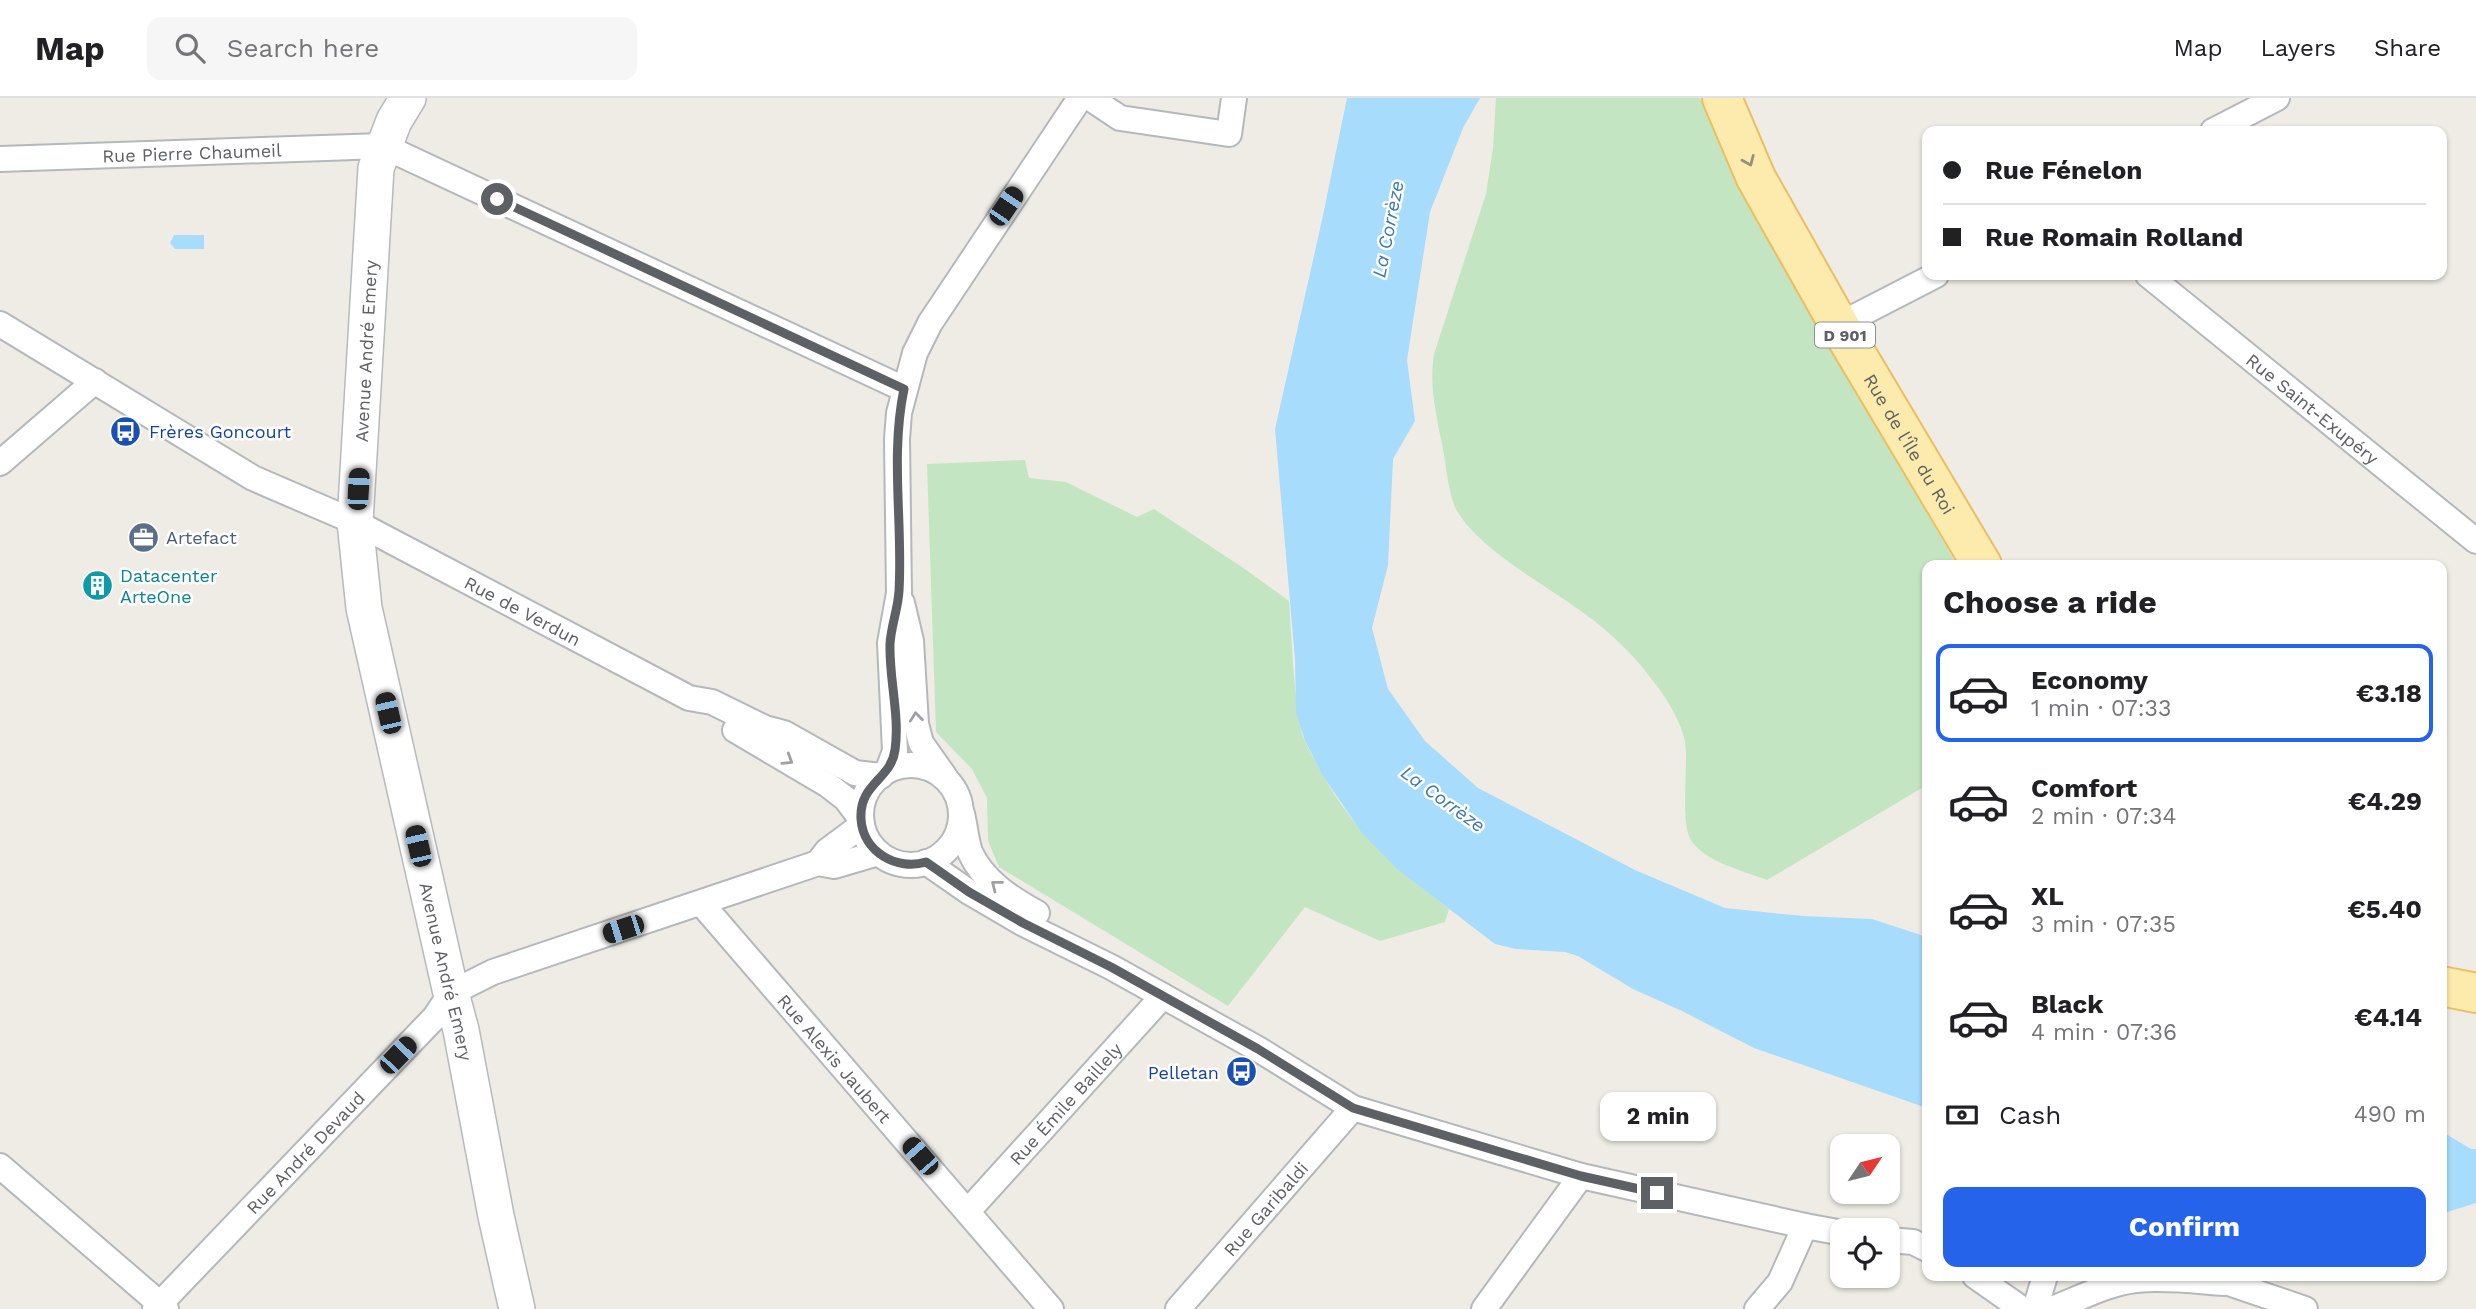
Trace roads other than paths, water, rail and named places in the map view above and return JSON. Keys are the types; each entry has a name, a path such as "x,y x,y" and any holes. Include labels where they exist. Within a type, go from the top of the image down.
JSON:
{"main road":[{"name":"Rue de l'Île du Roi","path":"1722,98 1756,178 1839,325 1979,560"},
{"path":"2447,987 2476,993"}],"street":[{"name":"Avenue André Emery","path":"408,98 394,121 376,169 355,523 364,608 461,1030 495,1216 517,1309"},
{"path":"884,773 895,751 890,643 899,593 897,439 904,389 915,353 930,323 1080,98"},
{"path":"1090,98 1120,118 1229,134 1234,98"},
{"path":"2223,126 2277,98"},
{"name":"Rue Pierre Chaumeil","path":"0,159 383,146"},
{"path":"383,146 904,389"},
{"path":"1839,325 1926,280"},
{"name":"Rue Saint-Exupéry","path":"2154,280 2476,541"},
{"name":"Rue de Verdun","path":"0,324 253,478 355,523 689,698 704,713 828,785 846,799 862,822"},
{"path":"0,463 95,381"},
{"path":"899,593 911,641 916,724 921,743 957,793 970,850 983,875 1018,903 1086,944 1111,967"},
{"name":"Rue de Verdun","path":"689,698 712,702 765,729 784,733 855,773 884,773"},
{"path":"945,777 927,767 908,765 884,773 873,782 863,800 862,822 866,838 878,853 896,863 915,866 934,860 949,849 959,831 961,812"},
{"path":"818,863 827,851 862,822"},
{"path":"451,993 493,972 818,863 834,866 863,860 878,853"},
{"path":"926,862 969,892 1012,917 1111,967 1258,1049 1353,1108 1581,1176 1830,1231"},
{"name":"Rue Alexis Jaubert","path":"701,903 1051,1309"},
{"name":"Rue André Devaud","path":"160,1307 435,1017 451,993"},
{"name":"Rue Émile Baillely","path":"968,1211 1163,996"},
{"name":"Rue Garibaldi","path":"1178,1309 1353,1108"},
{"path":"0,1166 160,1307"},
{"path":"1484,1309 1581,1176"},
{"path":"1757,1309 1780,1282 1805,1226"},
{"path":"1900,1241 1922,1244"},
{"path":"1982,1281 2022,1309"},
{"path":"2035,1309 2043,1281"},
{"path":"2052,1309 2130,1281"},
{"path":"2222,1281 2305,1309"}],"water":[{"name":"La Corrèze","path":"1347,98 1480,98 1463,128 1430,212 1407,360 1415,421 1393,459 1388,565 1372,628 1388,689 1425,741 1478,788 1635,870 1725,908 1803,916 1872,919 1922,935 1922,1106 1754,1048 1633,989 1578,956 1495,944 1397,869 1362,833 1323,776 1305,741 1296,713 1295,659 1275,429"},
{"path":"174,235 204,235 204,249 175,249 170,243"},
{"path":"2447,1135 2471,1149 2476,1149 2476,1203 2447,1212"}],"place":[{"name":"Frères Goncourt","path":"126,431"},
{"name":"Artefact","path":"143,537"},
{"name":"Datacenter ArteOne","path":"97,585"},
{"name":"Pelletan","path":"1242,1072"}]}
